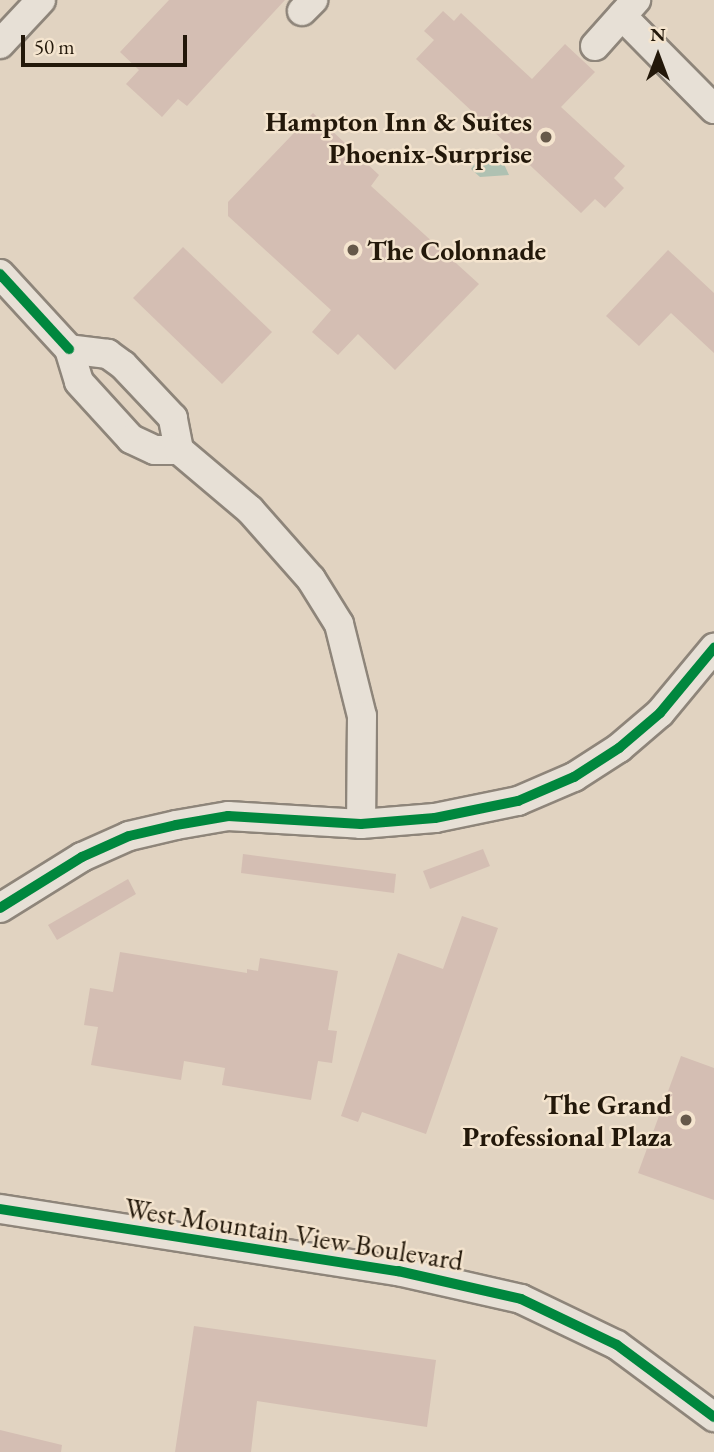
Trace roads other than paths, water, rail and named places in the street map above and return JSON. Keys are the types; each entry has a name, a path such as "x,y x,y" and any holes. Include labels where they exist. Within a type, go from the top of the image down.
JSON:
{"street":[{"path":"0,44 41,0"},
{"path":"595,46 629,8 714,108"},
{"path":"0,274 69,349 79,382 109,415 144,446 179,450 250,510 311,579 339,624 362,716 361,824"},
{"path":"69,349 108,354 142,384 173,418 179,450"},
{"path":"109,415 142,384"},
{"path":"0,908 35,883 129,836 228,816 361,824 492,808 574,777 660,713 714,648"},
{"name":"West Mountain View Boulevard","path":"0,1209 398,1271 521,1299 617,1345 714,1417"}],"place":[{"name":"Hampton Inn & Suites Phoenix-Surprise","path":"546,137"},
{"name":"The Colonnade","path":"353,250"},
{"name":"The Grand Professional Plaza","path":"686,1120"}]}
